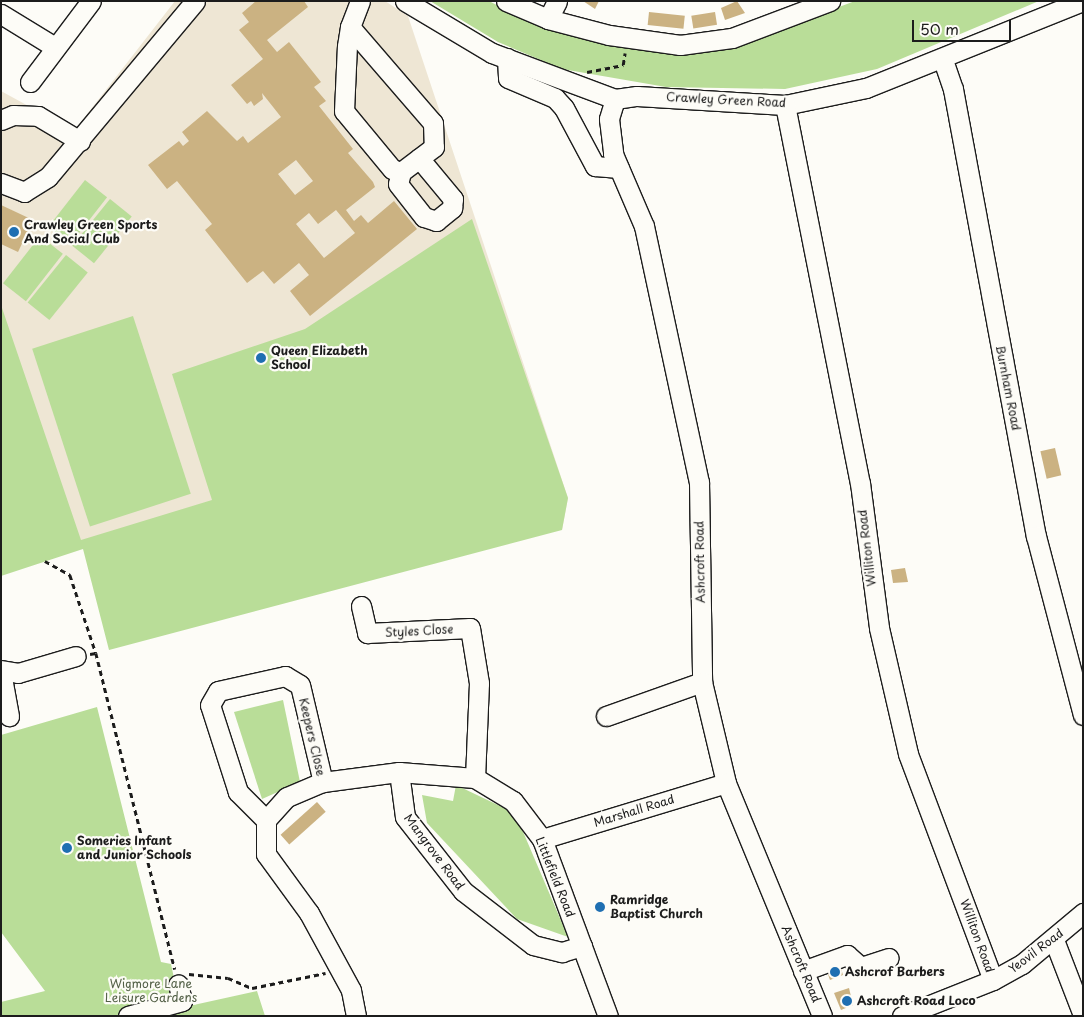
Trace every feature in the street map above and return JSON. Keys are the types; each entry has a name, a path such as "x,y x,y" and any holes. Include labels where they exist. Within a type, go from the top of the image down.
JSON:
{"street":[{"path":"30,82 53,46 91,1"},
{"path":"1,183 24,192 48,177 195,1"},
{"path":"360,1 350,27 344,111 392,169 401,172"},
{"name":"Crawley Green Road","path":"405,1 506,58 615,99 637,96 785,105 866,88 942,60 1082,1"},
{"path":"506,1 548,19 628,39 680,45 732,38 830,1"},
{"path":"548,19 557,1"},
{"path":"1,14 53,46"},
{"path":"350,27 432,123 434,147 419,158 401,172 398,184 424,217 436,221 452,208 453,199 419,158"},
{"path":"506,58 508,78 555,98 564,108 595,166 619,168"},
{"name":"Burnham Road","path":"942,60 953,89 1036,536 1083,715"},
{"name":"Ashcroft Road","path":"615,99 609,120 619,168 644,226 700,482 702,682 726,783 822,1016"},
{"name":"Williton Road","path":"785,105 860,483 876,610 908,754 993,980"},
{"path":"1,120 13,114 38,116 80,141"},
{"name":"Styles Close","path":"361,606 366,634 470,628 479,683 475,778"},
{"path":"9,716 1,671 18,672 76,656"},
{"name":"Keepers Close","path":"266,820 238,792 210,705 218,692 285,676 300,685 323,782"},
{"path":"606,716 702,682"},
{"path":"356,1016 351,990 309,913 266,854 266,820 286,796 323,782 399,772"},
{"name":"Littlefield Road","path":"399,772 475,778 513,801 542,838 608,1016"},
{"name":"Mangrove Road","path":"399,772 404,816 464,891 533,946 562,952 582,946"},
{"name":"Marshall Road","path":"542,838 726,783"},
{"name":"Yeovil Road","path":"902,1016 993,980 1054,940 1083,913"},
{"path":"1054,940 1083,1015"},
{"path":"803,971 847,955 861,967 889,958"},
{"path":"128,1016 182,1001 178,984"}],"path":[{"path":"585,76 588,70 623,65 628,39"},
{"path":"45,561 70,575 96,653 174,968 182,974 228,978 252,988 339,970"},
{"path":"76,656 96,653"}],"shaded area":[{"name":"Queen Elizabeth School","path":"175,1 385,1 408,16 568,498 562,530 81,540 1,569 1,91 74,131"}],"green space":[{"path":"430,1 489,1 508,11 622,46 704,52 749,41 855,1 1039,1 877,69 785,89 666,87 562,69 498,42"},
{"path":"85,180 107,197 70,245 48,227"},
{"path":"110,199 132,217 94,263 72,246"},
{"path":"472,219 568,498 562,530 109,650 83,549 1,576 1,305 81,540 212,500 172,374 305,329"},
{"path":"40,236 63,254 26,301 3,283"},
{"path":"66,255 88,273 49,320 28,302"},
{"path":"133,316 191,494 90,527 32,349"},
{"path":"283,700 300,782 262,799 234,712"},
{"name":"Someries Infant and Junior Schools","path":"97,707 161,962 171,964 175,983 189,1006 257,991 265,1016 1,1016 1,1002 45,991 1,932 1,735"},
{"path":"456,785 515,813 568,937 517,919 427,823 422,795 453,801"}],"building":[{"path":"256,1 304,1 308,7 267,40 277,52 289,42 321,82 314,87 326,101 319,106 353,149 348,153 373,182 375,187 346,210 354,221 361,215 368,223 394,201 417,229 310,316 290,291 309,275 299,263 274,284 263,271 247,283 205,230 212,224 177,181 167,189 148,165 179,141 183,146 189,141 182,132 207,111 237,141 243,136 248,143 281,117 262,93 263,99 254,106 251,101 247,104 231,85 263,59 239,30 249,22 242,13","holes":["296,160 313,181 295,195 278,174","336,210 355,233 324,258 296,224 309,213 318,224"]},
{"path":"583,1 599,1 595,9"},
{"path":"737,1 745,13 725,20 721,8"},
{"path":"649,12 685,16 683,29 648,25"},
{"path":"715,12 717,25 693,29 691,16"},
{"name":"Crawley Green Sports And Social Club","path":"1,205 33,220 18,252 1,244"},
{"path":"1055,448 1061,475 1047,479 1040,451"},
{"path":"905,568 908,582 893,583 891,570"},
{"path":"317,802 326,812 289,844 281,835"},
{"name":"Ashcrof Barbers","path":"840,965 843,975 830,980 826,969"},
{"path":"849,988 853,1005 841,1010 834,993"}],"place":[{"name":"Crawley Green Sports And Social Club","path":"14,232"},
{"name":"Queen Elizabeth School","path":"261,358"},
{"name":"Someries Infant and Junior Schools","path":"67,848"},
{"name":"Ramridge Baptist Church","path":"600,907"},
{"name":"Ashcrof Barbers","path":"835,972"},
{"name":"Ashcroft Road Loco","path":"847,1001"}],"park label":[{"name":"Wigmore Lane Leisure Gardens","path":"151,991"}]}
